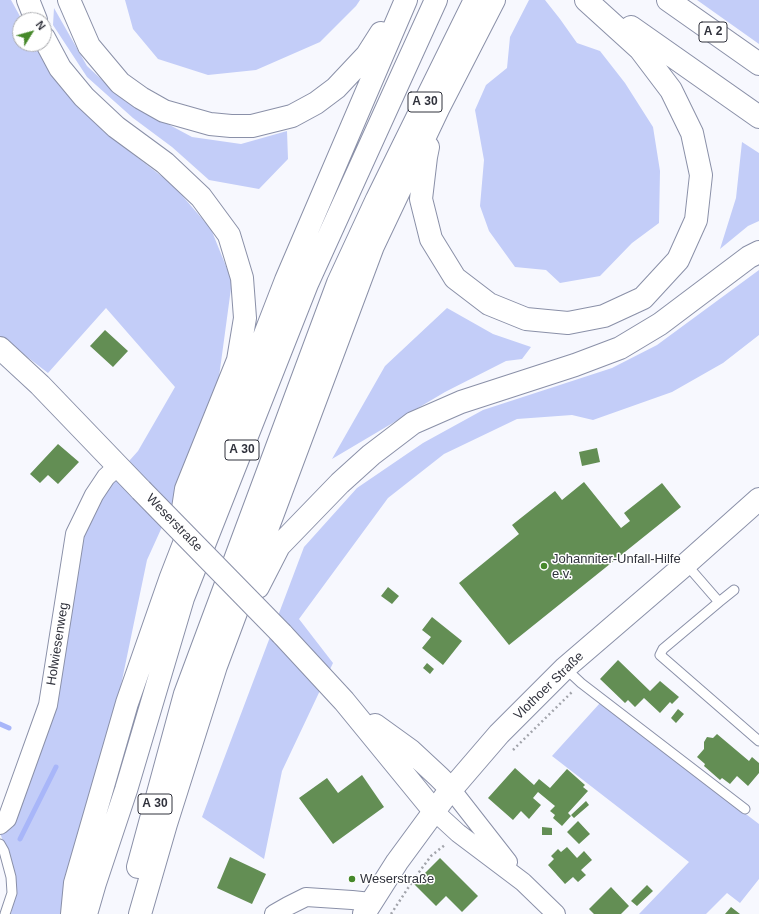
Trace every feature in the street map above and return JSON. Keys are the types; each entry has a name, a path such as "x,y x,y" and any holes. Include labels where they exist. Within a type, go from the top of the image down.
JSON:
{"main road":[{"path":"28,0 33,12"},
{"path":"70,0 89,46 120,83 141,98 164,111 210,124 252,126 292,116 316,103 336,88 367,55 404,0"},
{"path":"72,914 75,883 124,710 171,577 286,280 404,0"},
{"name":"A 30","path":"86,914 126,790 183,598 307,284 436,0"},
{"name":"A 30","path":"125,914 185,694 338,283 377,199 475,0"},
{"path":"140,914 166,824 216,666 374,246 438,108 494,0"},
{"path":"438,108 426,157 421,199 431,239 456,278 489,304 526,320 568,323 604,316 643,298 678,260 696,220 701,175 692,133 671,90 640,49 586,0"},
{"path":"592,0 759,117"},
{"name":"A 2","path":"668,0 759,64"},
{"path":"51,52 60,68 84,97 116,127 165,164 202,197 229,235 242,278 245,318 238,360 186,489 171,577"},
{"path":"216,666 279,546 340,483 371,455 413,423 462,402 575,365 620,348 660,324 749,257 759,252"},
{"name":"Weserstraße","path":"0,348 40,385 282,634 344,701 434,811"},
{"name":"Vlothoer Straße","path":"368,908 397,862 434,811 499,734 565,668 759,499"},
{"name":"Weserstraße","path":"344,701 411,751 452,789"}],"street":[{"name":"Holwiesenweg","path":"0,825 7,819 48,705 75,534 94,495 106,478 118,466"},
{"name":"Weserstraße","path":"452,789 523,882"},
{"name":"Weserstraße","path":"434,811 458,833 523,882 556,914"},
{"name":"Vlothoer Straße","path":"274,914 306,897 352,900 368,908"}],"lane":[{"path":"686,564 719,602"},
{"path":"734,590 663,649 660,655 759,740"},
{"path":"565,668 581,683 745,809"},
{"path":"0,844 4,851 12,893 5,914"}],"path":[{"path":"510,752 581,683"},
{"path":"390,914 431,856 458,833"}],"shaded area":[{"path":"0,0 11,0 18,12 12,12 12,52 39,52 48,68 103,131 173,185 211,229 232,281 216,399 181,485 147,560 120,690 64,914 11,914 15,894 16,876 0,833 9,820 80,544 105,488 138,451 175,387 106,308 48,373 0,336"},
{"path":"125,0 360,0 356,6 320,42 256,70 208,75 158,59 133,29"},
{"path":"529,0 545,0 577,43 600,51 625,83 653,127 660,171 659,223 632,243 600,276 560,283 546,270 515,267 489,231 480,206 484,160 475,110 486,85 507,68 510,37"},
{"path":"697,0 759,0 759,44"},
{"path":"54,8 87,66 125,101 192,137 241,144 287,131 288,159 259,189 209,180 172,147 133,118 87,77 53,25"},
{"path":"742,142 759,153 759,221 748,226 720,249 736,198"},
{"path":"759,270 759,335 723,363 672,392 593,420 572,415 517,419 444,454 388,498 299,619 333,663 282,771 264,859 202,817 304,547 357,488 423,443 483,410 612,368 657,345"},
{"path":"447,308 493,334 531,347 522,359 506,361 445,392 332,459 385,366"},
{"path":"600,703 759,824 759,879 740,903 727,893 706,914 639,914 689,862 552,756"}],"building":[{"path":"105,330 128,351 113,367 90,346"},
{"path":"58,444 79,462 58,484 48,475 40,483 30,474"},
{"path":"597,448 600,462 582,466 579,452"},
{"name":"Johanniter-Unfall-Hilfe e.v.","path":"584,482 621,528 630,521 624,513 662,483 681,507 509,645 459,583 519,534 512,525 555,491 562,500"},
{"path":"388,587 399,596 392,604 381,596"},
{"path":"432,617 462,641 443,665 422,648 431,637 422,630"},
{"path":"618,660 650,691 660,681 679,697 672,704 670,702 660,713 644,698 635,707 628,700 625,703 600,679"},
{"path":"427,663 434,669 430,674 423,668"},
{"path":"678,709 684,714 676,723 671,718"},
{"path":"717,734 749,761 752,757 759,763 759,773 748,786 737,776 730,784 722,778 720,780 704,766 705,764 697,757 704,749 704,742 707,737 713,738"},
{"path":"515,768 534,785 539,779 550,788 567,769 585,785 583,787 588,791 568,813 571,816 562,826 553,818 555,815 550,811 555,806 538,792 533,798 541,805 529,819 521,811 513,820 488,798"},
{"path":"362,775 384,807 333,844 299,798 327,778 338,793"},
{"path":"586,801 589,805 574,818 571,815"},
{"path":"578,821 590,834 579,844 567,832"},
{"path":"542,827 552,828 552,835 542,835"},
{"path":"567,847 577,858 584,851 592,860 581,870 586,875 578,882 573,877 565,884 548,865 554,859 551,856 558,849 561,852"},
{"path":"230,857 266,874 252,904 217,888"},
{"path":"440,858 478,896 462,912 446,896 436,906 414,884"},
{"path":"647,885 653,891 637,906 631,901"},
{"path":"611,887 629,906 621,914 594,914 589,909"},
{"path":"731,907 740,914 725,914"}],"waterway":[{"path":"0,724 9,728"},
{"path":"20,839 56,767"}],"place":[{"name":"Johanniter-Unfall-Hilfe e.v.","path":"544,566"},
{"name":"Weserstraße","path":"352,879"}]}
